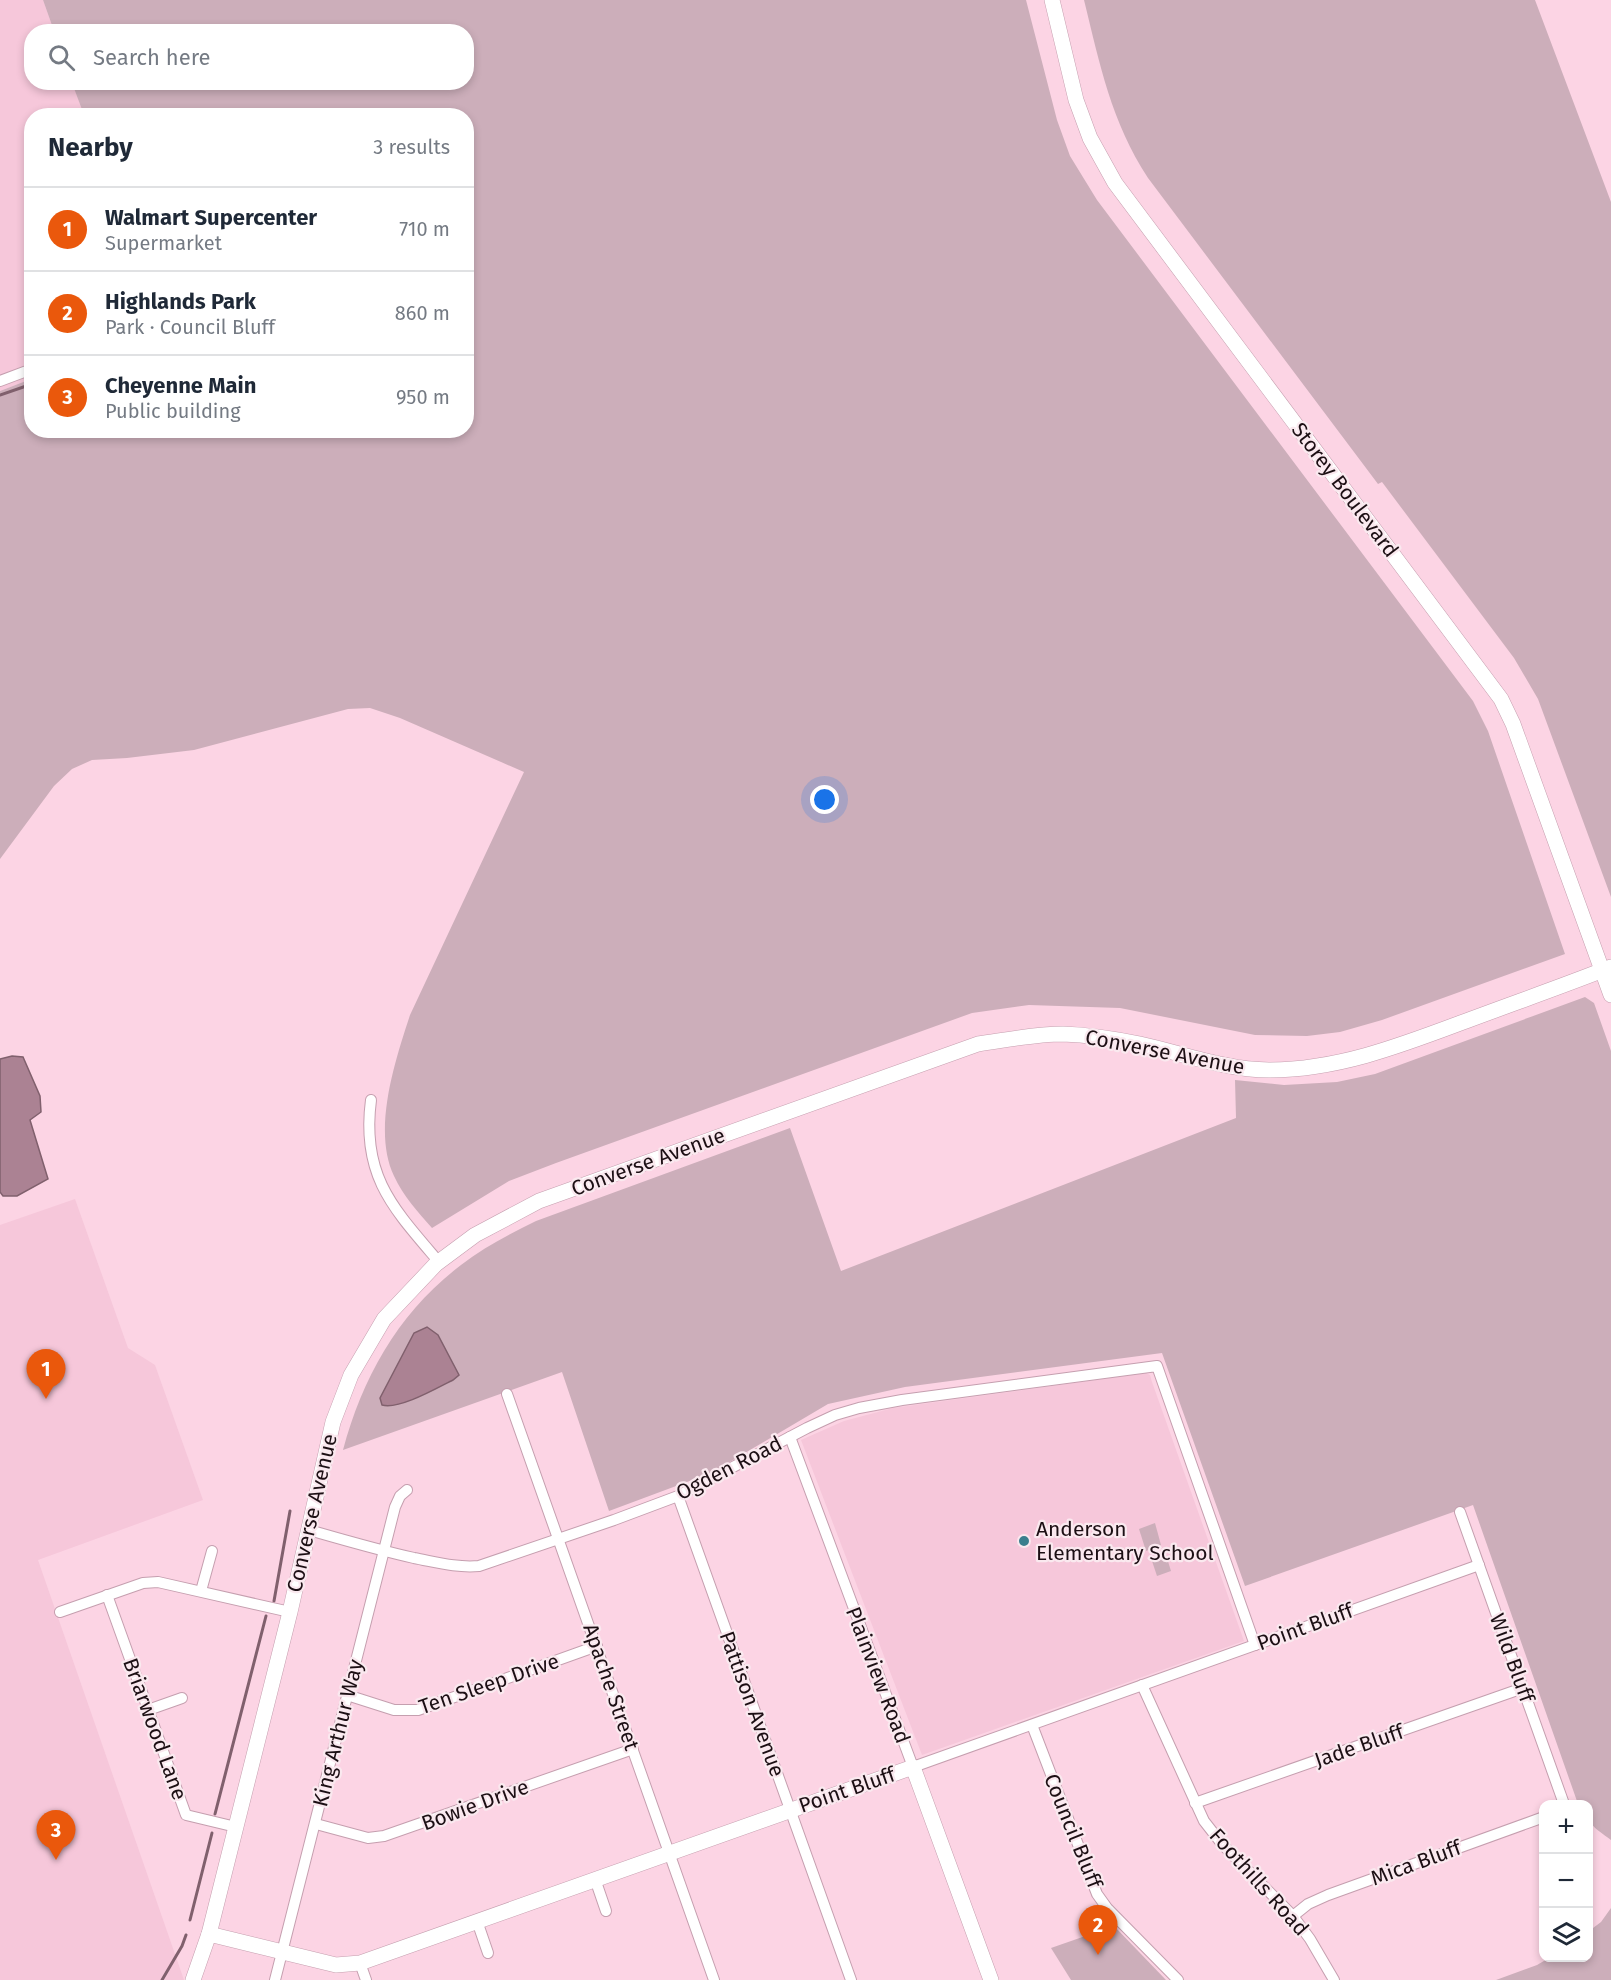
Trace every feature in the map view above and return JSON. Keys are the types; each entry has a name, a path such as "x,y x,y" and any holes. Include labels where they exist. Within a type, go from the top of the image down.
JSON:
{"main road":[{"name":"Storey Boulevard","path":"1052,0 1076,100 1090,138 1115,183 1501,699 1513,724 1607,969 1611,995"},
{"name":"Converse Avenue","path":"193,1980 209,1934 290,1612 333,1422 351,1375 384,1319 439,1262 475,1235 539,1201 978,1044 1021,1037 1062,1034 1131,1042 1227,1065 1267,1070 1308,1068 1353,1060 1402,1045 1607,969"},
{"name":"Point Bluff","path":"209,1934 336,1965 360,1963 913,1767"},
{"name":"Plainview Road","path":"913,1767 990,1980"}],"street":[{"path":"0,381 24,372"},
{"path":"371,1100 368,1131 372,1160 378,1175 391,1204 439,1262"},
{"name":"Ogden Road","path":"309,1530 384,1551 464,1567 494,1562 678,1496 835,1415 882,1403 1157,1366 1255,1645"},
{"name":"Apache Street","path":"507,1394 714,1980"},
{"name":"Plainview Road","path":"790,1437 913,1767"},
{"name":"King Arthur Way","path":"275,1980 395,1507 406,1490"},
{"name":"Pattison Avenue","path":"678,1496 851,1980"},
{"name":"Wild Bluff","path":"1460,1512 1563,1800"},
{"path":"201,1591 212,1551"},
{"name":"Point Bluff","path":"913,1767 1479,1565"},
{"path":"60,1612 143,1583 158,1582 290,1612"},
{"name":"Briarwood Lane","path":"107,1595 186,1815 236,1827"},
{"name":"Ten Sleep Drive","path":"347,1695 394,1710 418,1710 597,1646"},
{"name":"Foothills Road","path":"1142,1685 1204,1821 1222,1844 1293,1916 1310,1939 1334,1980"},
{"name":"Jade Bluff","path":"1195,1803 1523,1688"},
{"path":"148,1710 182,1698"},
{"name":"Council Bluff","path":"1032,1725 1097,1894 1107,1908 1178,1980"},
{"name":"Bowie Drive","path":"316,1824 368,1838 384,1836 633,1749"},
{"name":"Mica Bluff","path":"1293,1916 1320,1898 1539,1819"},
{"path":"595,1879 606,1911"},
{"path":"477,1921 488,1953"},
{"path":"360,1963 366,1980"}],"shaded area":[{"path":"0,0 43,0 52,24 24,24 24,90 75,90 81,108 24,108 24,382 0,391"},
{"path":"43,0 1026,0 1057,120 1070,156 1097,200 1473,701 1488,731 1565,954 1382,1020 1340,1032 1307,1036 1255,1035 1120,1008 1029,1005 972,1013 509,1181 432,1228 402,1190 388,1158 385,1117 388,1096 410,1015 524,772 400,718 370,708 348,709 194,750 92,760 72,769 54,786 0,859 0,391 24,382 24,438 474,438 474,108 81,108 75,90 474,90 474,24 52,24"},
{"path":"1084,0 1535,0 1611,202 1611,897 1538,699 1514,658 1382,482 1378,484 1148,178 1135,157 1108,92"},
{"path":"1585,997 1594,1003 1611,1051 1611,1840 1593,1826 1593,1800 1577,1800 1473,1505 1245,1586 1162,1353 905,1387 828,1404 711,1473 609,1511 562,1372 343,1450 361,1396 386,1347 419,1303 470,1258 536,1221 790,1128 841,1271 1236,1118 1235,1080 1284,1085 1337,1082 1375,1074"},
{"path":"12,1056 23,1057 40,1096 41,1112 30,1120 48,1179 17,1196 3,1196 0,1192 0,1059"},
{"path":"75,1199 128,1348 155,1365 203,1500 38,1560 184,1980 0,1980 0,1225"},
{"path":"427,1327 438,1335 459,1375 438,1388 408,1401 389,1406 382,1405 380,1398 414,1333"},
{"name":"Anderson Elementary School","path":"1146,1373 1150,1375 1244,1641 922,1755 801,1440 844,1421 893,1408"},
{"path":"1155,1523 1161,1545 1146,1551 1139,1529"},
{"path":"1166,1555 1171,1571 1157,1576 1152,1561"},
{"path":"1611,1908 1611,1980 1496,1980 1542,1962 1593,1962 1593,1928 1601,1922"},
{"path":"1114,1926 1166,1980 1071,1980 1051,1948"}],"waterway":[{"path":"0,395 24,387"},
{"path":"274,1601 290,1511"},
{"path":"215,1814 266,1616"},
{"path":"190,1920 212,1833"},
{"path":"162,1980 186,1935"}],"place":[{"name":"Walmart Supercenter","path":"46,1399"},
{"name":"Anderson Elementary School","path":"1024,1541"},
{"name":"Cheyenne Main","path":"56,1860"},
{"name":"Highlands Park","path":"1098,1955"}]}
